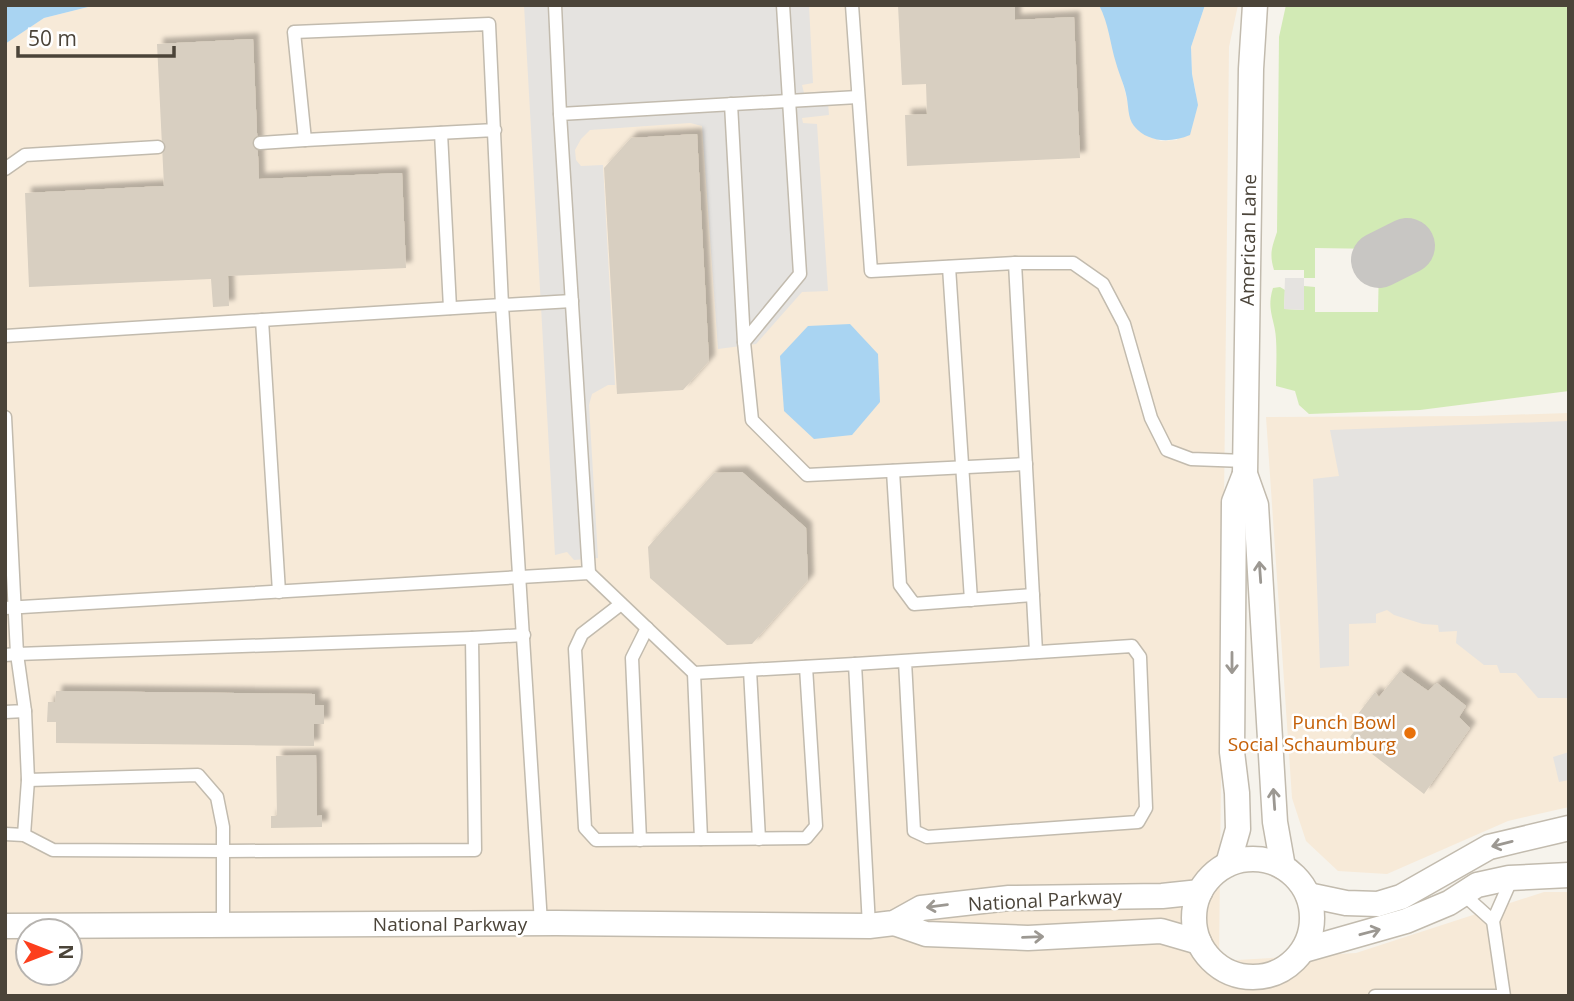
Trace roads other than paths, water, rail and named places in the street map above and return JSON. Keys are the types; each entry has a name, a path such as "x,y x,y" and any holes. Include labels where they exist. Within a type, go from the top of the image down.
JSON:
{"street":[{"name":"American Lane","path":"1228,864 1238,829 1232,752 1234,502 1245,467 1251,69 1255,5"},
{"name":"American Lane","path":"1245,467 1256,505 1275,822 1283,867"},
{"path":"1308,895 1346,903 1378,904 1401,897 1489,847 1569,828"},
{"path":"1247,859 1266,860 1283,867 1298,879 1308,895 1313,913 1311,932 1304,950 1269,985 1254,978 1234,975 1203,950 1195,932 1194,911 1200,892 1212,876 1228,864 1247,859"},
{"path":"1304,950 1406,921 1449,903 1477,885 1513,878 1569,875"},
{"name":"National Parkway","path":"881,925 921,908 1009,898 1162,896 1200,892"},
{"name":"National Parkway","path":"5,926 541,923 881,925 926,934 1028,938 1161,931 1199,942"},
{"path":"1223,968 1227,996"}],"lane":[{"path":"555,5 589,573 694,673 701,839"},
{"path":"744,342 800,274 783,5"},
{"path":"852,5 871,271 1073,262 1103,284 1124,324 1151,418 1167,450 1191,459 1245,467"},
{"path":"305,140 294,32 489,23 502,305 541,923"},
{"path":"560,114 858,97"},
{"path":"730,104 744,342 752,421 807,475 1026,464"},
{"path":"260,143 495,130"},
{"path":"441,133 450,308"},
{"path":"5,169 25,155 158,147"},
{"path":"1015,263 1036,652"},
{"path":"949,267 971,600"},
{"path":"5,336 572,301"},
{"path":"262,320 279,592"},
{"path":"5,417 11,654 25,711 28,780 24,835"},
{"path":"893,471 900,585 914,604 1033,595"},
{"path":"10,607 589,573"},
{"path":"621,604 582,634 575,649 585,828 596,840 806,838 816,826 806,667"},
{"path":"640,840 632,658 647,628"},
{"path":"11,654 524,635"},
{"path":"5,834 24,835 53,850 475,850 472,638"},
{"path":"694,673 1132,646 1140,657 1146,808 1138,822 927,837 914,831 905,660"},
{"path":"855,664 881,925"},
{"path":"751,670 760,838"},
{"path":"5,712 25,711"},
{"path":"28,780 198,775 217,797 223,827 223,925"},
{"path":"1375,996 1504,996 1493,921 1513,878"},
{"path":"1463,894 1493,921"}],"water":[{"path":"5,5 96,5 44,18 5,44"},
{"path":"1099,5 1205,5 1191,47 1192,74 1198,105 1190,135 1160,140 1146,136 1134,126"},
{"path":"850,324 878,354 880,402 852,435 814,439 784,411 780,356 808,326"}],"place":[{"name":"Punch Bowl Social Schaumburg","path":"1410,733"}]}
